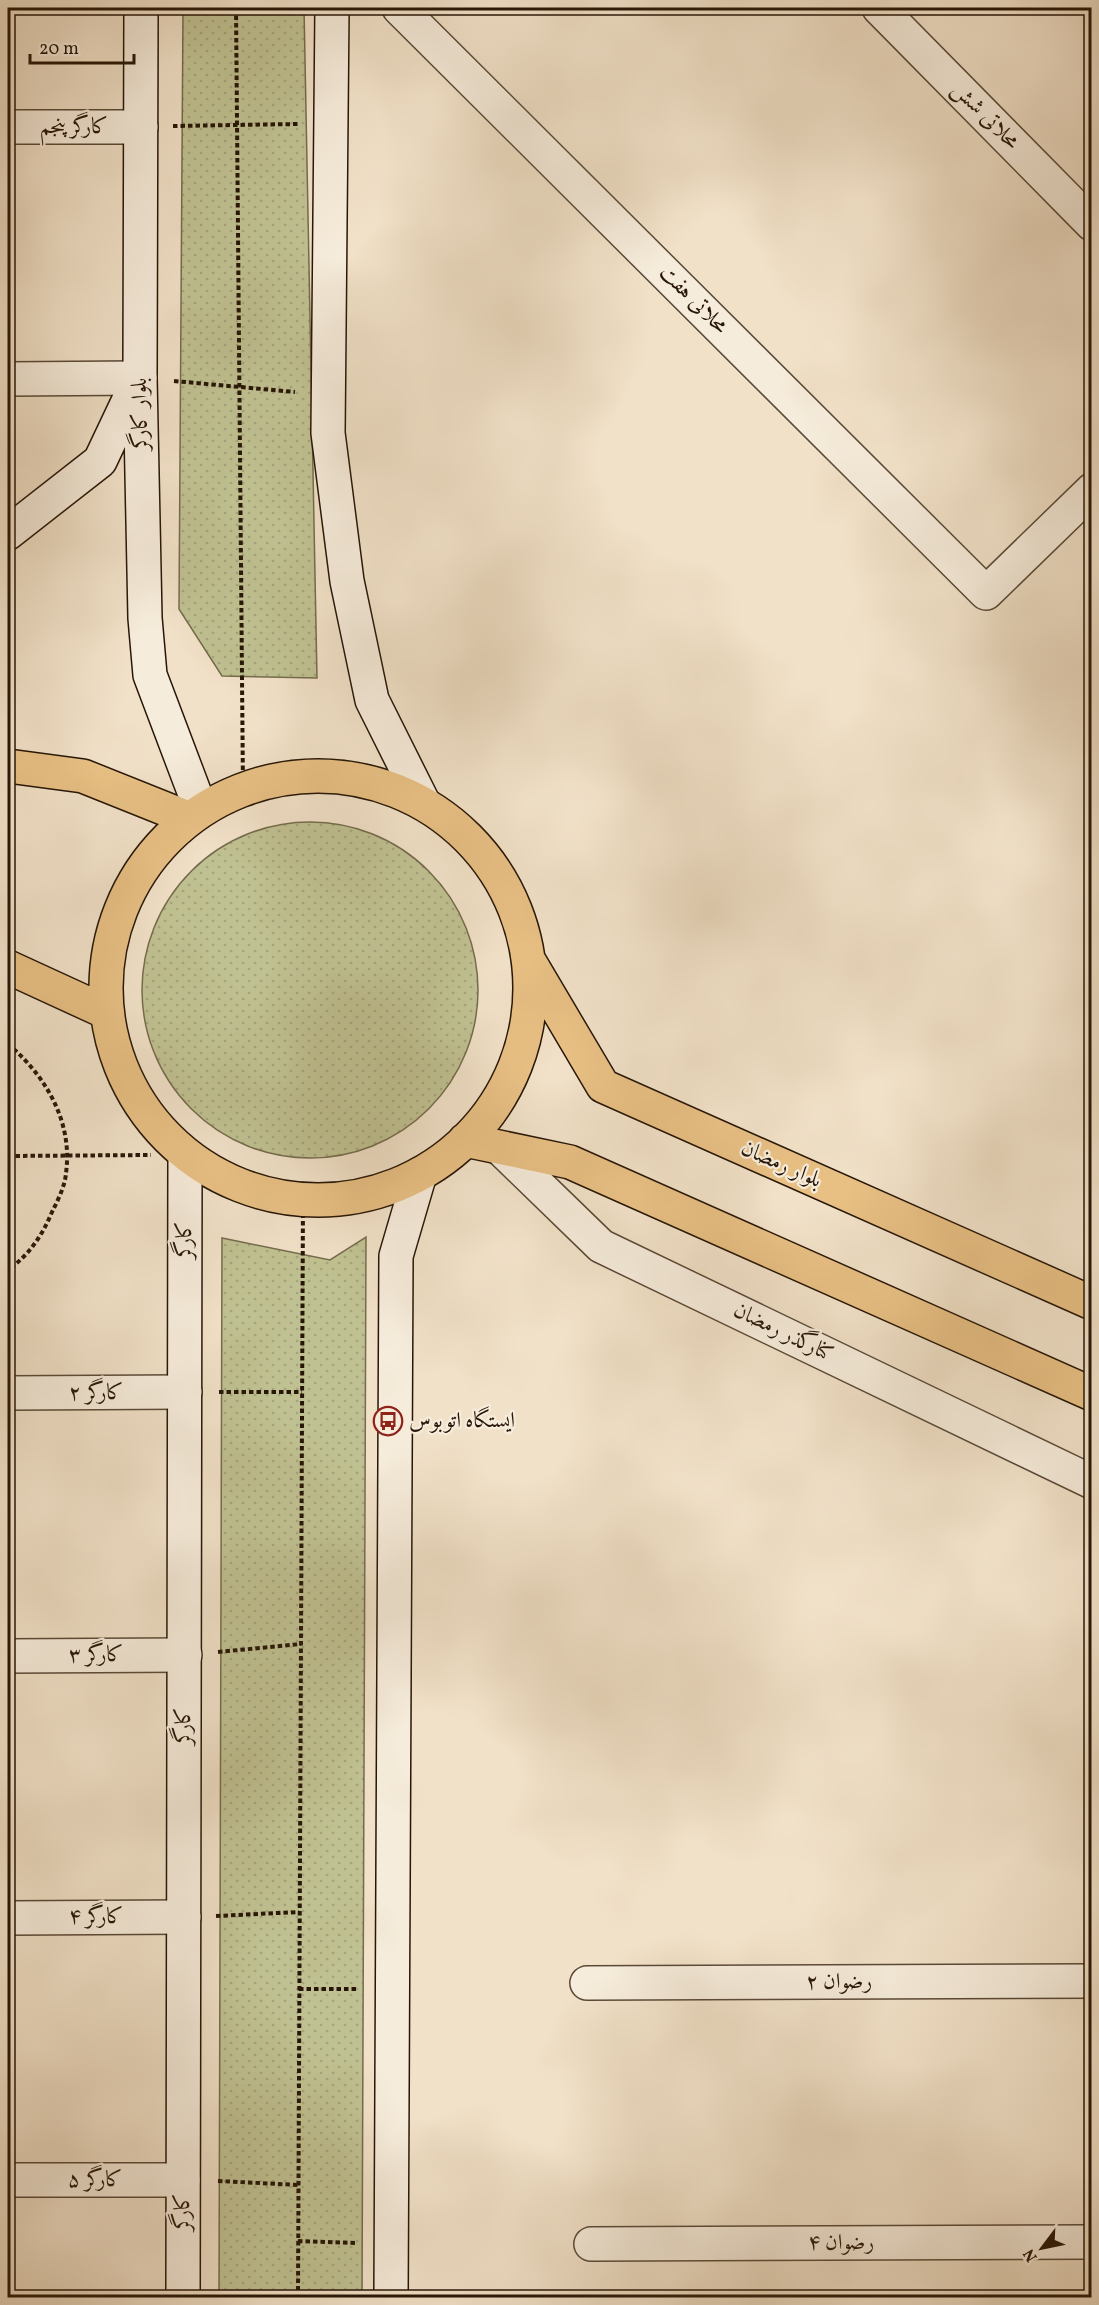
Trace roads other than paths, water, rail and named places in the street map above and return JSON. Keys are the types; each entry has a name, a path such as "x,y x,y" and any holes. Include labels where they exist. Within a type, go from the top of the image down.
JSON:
{"main road":[{"path":"8,766 82,776 195,814"},
{"path":"328,775 377,783 423,802 463,832 494,869 517,913 529,961 529,1017 514,1071 486,1120 446,1159 397,1186 343,1200 303,1200 288,1199 234,1184 186,1155 147,1115 120,1066 106,1012 110,939 138,872 195,814 231,792 278,778 328,775"},
{"name":"بلوار رمضان","path":"529,961 603,1086 1092,1303"},
{"path":"8,968 106,1012"},
{"path":"465,1140 570,1162 1092,1394"}],"street":[{"name":"بلوار کارگر","path":"141,8 140,378 145,618 150,675 195,814"},
{"path":"332,8 328,433 347,581 372,700 423,802"},
{"name":"محلاتی هفت","path":"399,8 986,593 1092,490"},
{"name":"محلاتی شش","path":"889,11 1092,224"},
{"name":"کارگر پنجم","path":"8,127 141,127"},
{"path":"8,379 140,378 100,461 8,533"},
{"name":"کنارگذر رمضان","path":"500,1148 602,1246 1092,1482"},
{"name":"کارگر","path":"183,2298 186,1155"},
{"path":"391,2298 396,1256 420,1174"},
{"name":"کارگر ۲","path":"8,1393 185,1392"},
{"name":"کارگر ۳","path":"8,1656 185,1655"},
{"name":"کارگر ۴","path":"8,1918 184,1917"},
{"name":"رضوان ۲","path":"587,1983 1092,1981"},
{"name":"کارگر ۵","path":"8,2180 183,2180"},
{"name":"رضوان ۴","path":"591,2244 1092,2242"}],"place":[{"name":"ایستگاه اتوبوس","path":"388,1421"}]}
